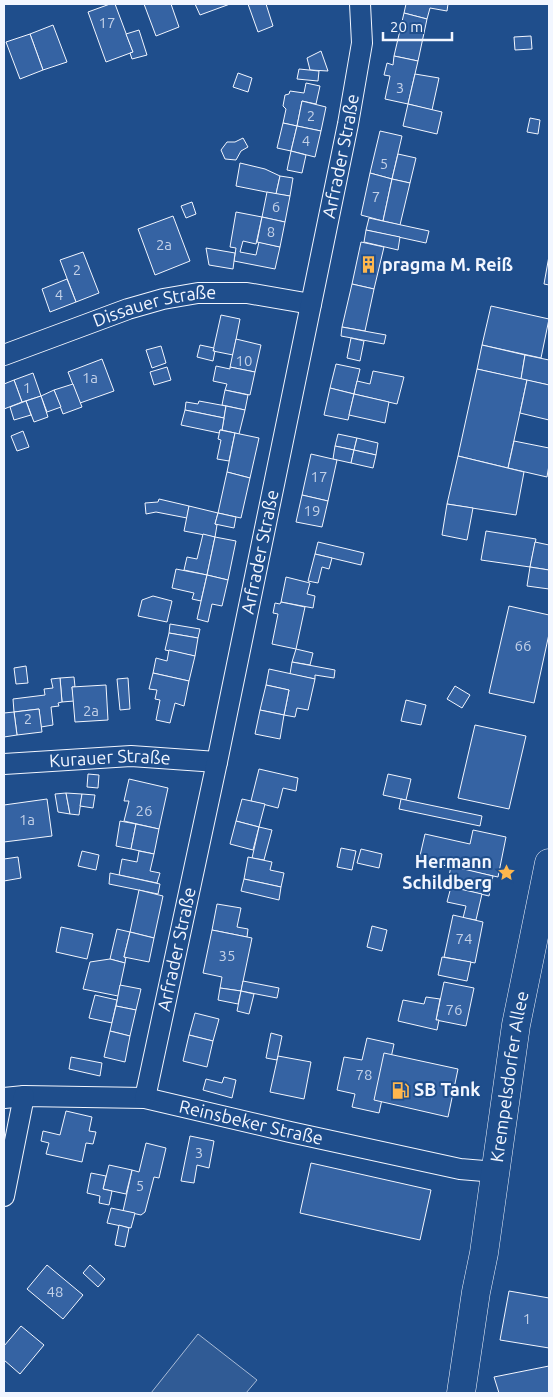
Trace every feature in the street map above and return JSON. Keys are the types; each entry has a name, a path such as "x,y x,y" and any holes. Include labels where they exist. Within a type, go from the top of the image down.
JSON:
{"main road":[{"name":"Krempelsdorfer Allee","path":"460,1393 484,1252 516,1025 549,863"}],"street":[{"name":"Arfrader Straße","path":"145,1098 217,762 348,124 362,43 360,4"},
{"name":"Dissauer Straße","path":"4,355 128,309 163,299 198,293 247,293 311,304"},
{"name":"Kurauer Straße","path":"4,764 131,756 217,762"},
{"name":"Reinsbeker Straße","path":"4,1098 24,1096 145,1098 460,1169 496,1172"},
{"path":"4,1196 24,1096"}],"shaded area":[{"path":"198,1334 257,1380 246,1393 151,1393"}],"building":[{"path":"115,4 133,52 106,62 88,12"},
{"path":"144,4 171,4 179,27 156,36"},
{"path":"195,4 230,4 200,15"},
{"path":"248,4 266,4 273,26 258,32"},
{"path":"406,4 448,4 447,11 430,8 427,19 404,13"},
{"path":"404,13 427,19 418,61 394,56"},
{"path":"53,25 67,62 43,70 30,34"},
{"path":"139,30 147,55 132,59 130,53 133,52 126,34"},
{"path":"30,34 43,70 20,79 6,42"},
{"path":"531,36 532,49 515,50 514,37"},
{"path":"321,51 328,71 310,70 307,58"},
{"path":"394,56 418,61 408,104 385,99 390,76 384,75 387,63 393,65"},
{"path":"299,69 319,71 318,81 297,79"},
{"path":"238,73 252,78 248,92 233,87"},
{"path":"415,74 439,78 432,110 408,104"},
{"path":"306,83 320,86 316,104 302,101 297,126 283,123 286,109 283,106 285,95 289,94 290,91 304,93"},
{"path":"302,101 326,107 321,131 297,126"},
{"path":"408,104 442,112 437,134 403,126"},
{"path":"530,118 540,120 538,134 527,132"},
{"path":"283,123 297,126 291,151 277,148"},
{"path":"297,126 321,131 315,157 291,151"},
{"path":"380,131 402,136 392,179 370,173"},
{"path":"243,138 248,147 241,151 236,160 225,159 221,150 227,142 235,142"},
{"path":"291,151 306,155 302,173 287,170"},
{"path":"398,154 416,158 410,183 392,179"},
{"path":"240,163 265,169 280,176 276,194 236,186"},
{"path":"370,173 392,179 383,221 361,215"},
{"path":"280,176 293,178 290,196 276,194"},
{"path":"392,179 410,183 400,225 383,221"},
{"path":"267,192 290,196 285,222 262,217"},
{"path":"192,202 196,214 186,218 181,206"},
{"path":"236,212 262,217 256,244 243,241 240,252 256,255 259,242 280,247 275,269 234,261 236,248 230,247"},
{"path":"173,216 190,261 155,275 138,229"},
{"path":"262,217 285,222 280,247 257,242"},
{"path":"369,218 429,231 426,243 366,230"},
{"path":"366,230 400,237 398,250 364,242"},
{"name":"pragma M. Reiß","path":"361,242 384,247 374,289 352,284"},
{"path":"206,248 235,253 233,269 209,265"},
{"path":"83,252 99,293 76,302 60,260"},
{"path":"549,256 549,285 544,284"},
{"path":"67,279 76,302 50,312 42,289"},
{"path":"352,284 374,289 365,331 342,327"},
{"path":"491,306 549,319 541,358 482,345"},
{"path":"221,315 240,319 233,355 213,351"},
{"path":"342,327 386,335 384,344 341,336"},
{"path":"351,338 364,341 360,361 347,358"},
{"path":"236,339 261,345 255,372 230,367"},
{"path":"200,345 214,348 213,361 197,357"},
{"path":"482,345 525,355 521,379 477,369"},
{"path":"161,346 166,363 152,368 146,350"},
{"path":"525,355 549,360 549,385 521,379"},
{"path":"102,359 114,391 80,403 68,372"},
{"path":"336,364 360,369 354,394 330,388"},
{"path":"216,366 255,372 250,395 225,390 227,384 213,381"},
{"path":"167,367 171,380 154,385 150,372"},
{"path":"477,369 527,380 508,468 458,456"},
{"path":"373,371 404,377 397,404 354,394 357,381 370,384"},
{"path":"33,373 41,396 22,402 14,380"},
{"path":"14,380 22,402 4,409 4,384"},
{"path":"527,380 549,385 549,420 520,413"},
{"path":"73,384 82,407 63,414 54,390"},
{"path":"330,388 354,394 348,420 324,415"},
{"path":"54,390 61,407 47,412 41,396"},
{"path":"225,390 248,395 245,410 222,405"},
{"path":"354,394 389,402 385,423 349,415"},
{"path":"41,396 48,417 34,422 26,401"},
{"path":"26,401 31,415 14,420 10,407"},
{"path":"199,401 226,406 224,418 185,410 186,402 198,404"},
{"path":"226,406 245,410 239,434 222,430"},
{"path":"185,410 224,418 222,430 219,433 181,425"},
{"path":"220,430 235,433 229,461 217,459 221,440 218,439"},
{"path":"23,431 29,447 17,451 11,436"},
{"path":"235,433 259,438 250,478 227,472"},
{"path":"338,434 357,438 354,450 335,446"},
{"path":"357,438 378,443 376,455 354,450"},
{"path":"514,441 549,448 547,477 508,468"},
{"path":"335,446 354,450 351,463 333,459"},
{"path":"354,450 376,455 373,468 351,463"},
{"path":"311,454 337,460 328,501 302,495"},
{"path":"458,456 524,472 516,515 447,504"},
{"path":"227,472 250,478 241,518 218,513"},
{"path":"302,495 328,501 322,527 296,522"},
{"path":"159,499 189,506 187,518 156,512 146,514 145,503 158,502"},
{"path":"447,504 473,508 467,540 442,535"},
{"path":"189,506 218,513 215,524 217,525 215,537 184,531"},
{"path":"218,513 236,517 234,528 215,524"},
{"path":"486,531 536,539 530,567 481,560"},
{"path":"203,534 215,537 207,575 184,570 187,557 197,559"},
{"path":"215,537 236,541 228,580 207,575"},
{"path":"318,542 364,553 361,565 315,554"},
{"path":"535,542 549,545 549,570 530,567"},
{"path":"315,554 332,558 329,569 322,567 318,583 308,581"},
{"path":"530,567 549,570 549,589 527,586"},
{"path":"176,569 207,575 201,601 192,599 194,593 172,588"},
{"path":"207,575 228,580 222,606 212,604 208,622 197,619"},
{"path":"286,577 310,583 307,594 315,596 313,608 281,602"},
{"path":"153,596 172,601 167,622 138,616 142,600"},
{"path":"281,602 305,607 296,649 272,644 278,614 273,613 275,603 280,604"},
{"path":"509,606 549,615 549,634 534,703 489,693"},
{"path":"170,624 200,629 198,638 169,633"},
{"path":"169,633 198,638 195,656 165,650"},
{"path":"296,649 313,653 310,665 292,662"},
{"path":"169,650 195,656 189,681 153,673 156,658 167,661"},
{"path":"292,662 335,670 334,678 315,675 315,679 290,674"},
{"path":"26,666 28,683 16,684 14,668"},
{"path":"269,669 315,679 308,710 297,708 295,717 284,715 289,690 266,685"},
{"path":"153,673 189,681 184,706 175,703 170,723 156,720 160,700 155,699 157,690 149,689"},
{"path":"74,677 75,687 72,687 74,701 62,702 60,678"},
{"path":"60,678 62,702 58,703 59,706 51,707 53,725 41,727 39,709 14,712 13,699 45,695 44,689 53,688 51,679"},
{"path":"128,678 130,709 120,710 117,679"},
{"path":"106,685 108,720 75,722 72,687"},
{"path":"266,685 289,690 284,715 260,710"},
{"path":"455,686 470,695 462,708 447,699"},
{"path":"406,700 426,705 421,725 401,721"},
{"path":"39,709 42,732 17,735 14,712"},
{"path":"260,710 284,715 280,739 255,734"},
{"path":"14,712 17,735 4,737 4,713"},
{"path":"475,725 526,736 509,809 458,798"},
{"path":"259,769 298,778 296,791 283,788 278,808 251,801"},
{"path":"88,774 99,775 98,788 87,787"},
{"path":"388,774 411,779 406,800 383,795"},
{"path":"129,779 168,788 159,829 124,821 129,801 124,801"},
{"path":"66,793 70,814 58,812 55,794"},
{"path":"66,793 82,794 79,815 70,814"},
{"path":"82,794 95,795 93,808 80,806"},
{"path":"47,799 52,836 4,842 4,805"},
{"path":"242,799 265,804 259,827 236,821"},
{"path":"401,799 482,816 480,826 399,809"},
{"path":"120,821 136,824 131,849 116,846"},
{"path":"236,821 259,827 253,850 230,844"},
{"path":"136,824 159,829 154,854 131,849"},
{"path":"259,827 272,830 264,860 252,858"},
{"path":"473,830 506,837 498,877 419,860 425,834 470,844"},
{"path":"341,848 356,851 352,870 337,867"},
{"path":"361,849 382,854 379,868 357,863"},
{"path":"82,851 99,855 96,870 78,866"},
{"path":"139,851 154,854 150,871 160,873 157,883 119,875 122,859 137,862"},
{"path":"18,857 21,878 4,881 4,859"},
{"path":"248,857 272,862 270,870 284,873 281,887 244,879"},
{"path":"451,866 493,876 489,896 447,886"},
{"path":"110,873 160,884 158,894 109,884"},
{"path":"244,879 281,887 279,900 241,891"},
{"path":"451,887 482,894 476,920 463,918 466,906 447,902"},
{"path":"139,890 163,896 154,938 130,932"},
{"path":"217,904 241,908 237,927 248,929 247,937 212,930"},
{"path":"453,915 483,922 475,963 444,957"},
{"path":"372,926 387,930 382,951 367,947"},
{"path":"61,927 93,934 87,959 56,952"},
{"path":"117,929 130,932 124,957 126,957 125,963 110,959"},
{"path":"212,930 252,938 241,991 220,988 222,977 203,973"},
{"path":"130,932 154,938 149,962 124,957"},
{"path":"442,957 471,962 467,981 438,975"},
{"path":"110,959 125,963 118,996 83,989 90,962"},
{"path":"243,981 279,988 277,998 241,991"},
{"path":"444,982 474,988 466,1026 436,1020"},
{"path":"120,985 141,989 136,1010 116,1006"},
{"path":"220,988 241,991 238,1004 218,1000"},
{"path":"241,991 254,994 249,1014 237,1011"},
{"path":"95,995 117,1000 112,1023 89,1018"},
{"path":"426,997 440,999 436,1020 439,1020 437,1030 398,1021 403,1000 424,1004"},
{"path":"116,1006 136,1010 130,1036 110,1031"},
{"path":"195,1013 219,1019 213,1041 189,1035"},
{"path":"110,1031 130,1036 125,1062 104,1057"},
{"path":"271,1033 282,1036 277,1060 266,1058"},
{"path":"189,1035 213,1041 207,1067 183,1061"},
{"path":"367,1038 394,1044 379,1113 352,1107 355,1094 337,1090 344,1057 362,1060"},
{"path":"384,1053 458,1069 448,1117 374,1100"},
{"path":"278,1056 311,1062 304,1099 270,1092"},
{"path":"71,1057 102,1063 100,1076 69,1069"},
{"path":"224,1077 236,1080 232,1098 203,1090 206,1079 222,1083"},
{"path":"66,1111 92,1117 89,1131 96,1132 93,1144 86,1143 82,1162 46,1154 49,1143 41,1141 43,1131 60,1135"},
{"path":"190,1136 214,1141 209,1168 197,1165 194,1183 181,1181"},
{"path":"146,1143 166,1148 159,1178 154,1177 145,1212 141,1215 123,1211 132,1170 139,1172"},
{"path":"311,1163 431,1190 420,1240 300,1213"},
{"path":"109,1165 132,1170 126,1194 103,1189"},
{"path":"91,1173 106,1176 103,1189 112,1191 109,1205 99,1203 100,1196 87,1193"},
{"path":"111,1208 135,1213 131,1228 107,1223"},
{"path":"119,1225 129,1228 125,1247 115,1245"},
{"path":"47,1265 83,1295 63,1319 27,1289"},
{"path":"90,1265 105,1279 98,1287 83,1273"},
{"path":"509,1291 549,1298 549,1348 500,1340"},
{"path":"21,1326 44,1345 20,1374 4,1360 4,1346"},
{"path":"549,1366 549,1393 499,1393 494,1377"}],"place":[{"name":"pragma M. Reiß","path":"368,265"},
{"name":"Hermann Schildberg","path":"506,872"},
{"name":"SB Tank","path":"400,1090"}]}
